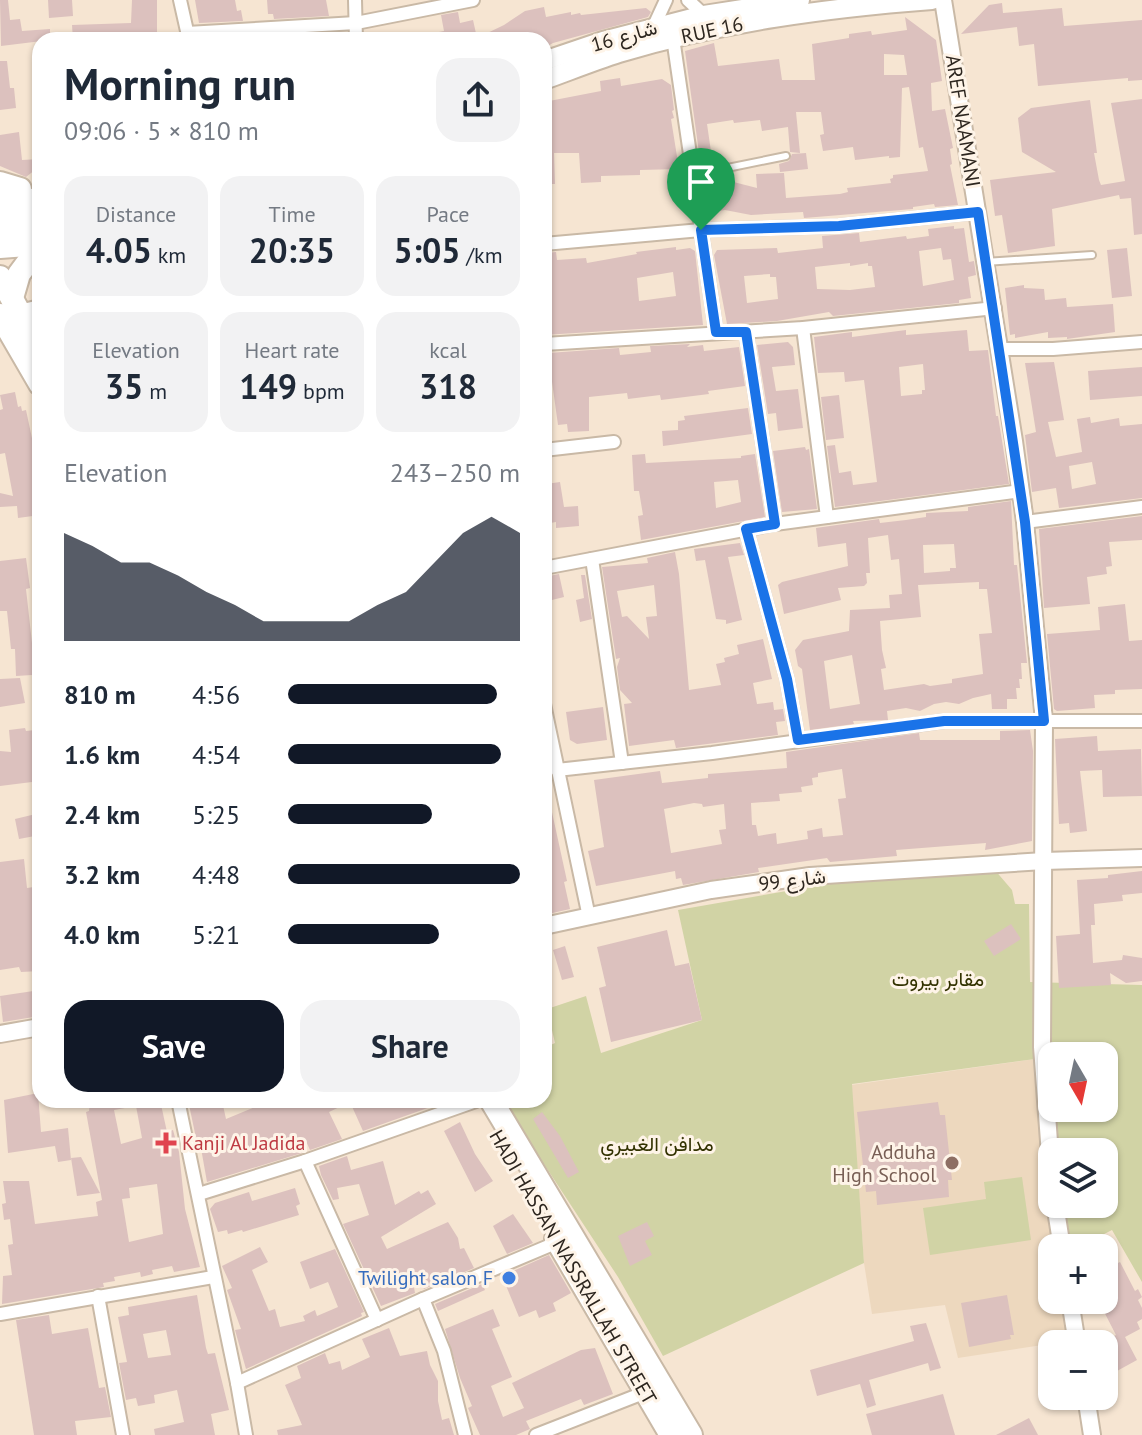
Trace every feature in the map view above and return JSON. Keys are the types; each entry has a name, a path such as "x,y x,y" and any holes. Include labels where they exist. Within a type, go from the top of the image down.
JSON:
{"highway":[{"path":"0,204 27,197"},
{"path":"0,247 32,245"},
{"path":"32,256 19,274 18,308 32,356"},
{"path":"0,277 32,335"},
{"path":"474,1108 691,1435"},
{"name":"HADI HASSAN NASSRALLAH STREET","path":"474,1108 558,1242 671,1435"}],"main road":[{"name":"شارع 16","path":"552,59 704,15 800,0"},
{"name":"RUE 16","path":"552,77 617,53 775,17 860,5 932,0"},
{"path":"0,217 27,197"},
{"path":"0,233 32,231"}],"street":[{"path":"180,0 187,32"},
{"path":"355,0 356,32"},
{"path":"240,32 356,23 473,0"},
{"path":"653,28 666,0"},
{"path":"688,0 704,15"},
{"name":"AREF NAAMANI","path":"943,0 995,308 1021,491 1044,721 1042,1047 1049,1138"},
{"path":"673,38 716,332"},
{"path":"0,171 27,197"},
{"path":"552,243 701,230 839,226 978,212"},
{"path":"552,343 803,328 995,308"},
{"path":"803,328 827,517"},
{"path":"746,332 775,524"},
{"path":"1000,349 1053,349 1142,342"},
{"path":"552,449 614,442"},
{"path":"552,566 775,524 1021,491"},
{"path":"1025,522 1142,507"},
{"path":"746,529 787,679 798,740"},
{"path":"592,559 622,763"},
{"path":"589,917 552,763 622,763 944,721 1142,721"},
{"name":"شارع 99","path":"552,924 711,890 810,876 1142,858"},
{"path":"0,1034 32,1028"},
{"path":"180,1108 246,1435"},
{"path":"199,1194 305,1161 453,1108"},
{"path":"305,1161 377,1320"},
{"path":"237,1383 558,1242"},
{"path":"0,1314 213,1277"},
{"path":"98,1296 123,1435"},
{"path":"423,1299 444,1351 465,1435"},
{"path":"536,1435 646,1392"},
{"path":"1088,1410 1092,1435"},
{"path":"1090,1410 1102,1435"}],"lane":[{"path":"693,175 786,156"},
{"path":"985,262 1092,255"}],"shaded area":[{"name":"Adduha High School","path":"1035,1059 1038,1122 1042,1122 1044,1138 1038,1138 1038,1218 1053,1218 1054,1234 1038,1234 1038,1314 1065,1314 1067,1330 1038,1330 1038,1346 958,1358 945,1305 872,1314 864,1263 851,1085"}],"green space":[{"path":"994,869 1012,890 1015,904 1029,904 1030,982 1142,985 1142,1282 1118,1240 1118,1234 1112,1230 1104,1234 1054,1234 1053,1218 1118,1218 1118,1138 1044,1138 1042,1122 1118,1122 1118,1042 1038,1042 1038,1086 1035,1059 852,1084 864,1263 663,1356 618,1277 507,1108 552,1108 552,1044 555,1043 552,1007 586,996 601,1053 702,1020 678,910 833,883"},
{"path":"1022,1177 1031,1240 930,1255 923,1208 986,1199 984,1182"}],"building":[{"path":"0,0 8,0 10,20 20,19 22,31 50,29 50,32 32,32 32,42 1,46"},
{"path":"48,0 72,0 73,16 49,18"},
{"path":"132,0 157,0 157,32 72,32 72,25 131,23"},
{"path":"195,0 235,0 243,21 199,23"},
{"path":"267,0 326,0 329,16 274,19 273,14 268,14"},
{"path":"1002,3 1003,13 1062,8 1064,26 1142,20 1142,80 1128,81 1128,78 1038,86 1034,44 1019,46 1017,27 961,34 989,5"},
{"path":"544,7 546,17 571,12 571,15 581,15 646,8 651,12 648,17 552,44 552,32 489,32 525,11"},
{"path":"458,12 460,23 473,20 476,32 439,32 444,31 441,15"},
{"path":"905,17 936,40 942,81 931,83 932,111 945,109 953,148 950,149 950,165 958,205 935,207 934,204 913,209 804,218 803,212 751,215 725,210 713,212 709,209 703,179 714,177 757,188 756,174 784,173 786,198 840,194 848,192 847,188 891,183 893,175 928,171 923,147 919,148 909,87 902,88 900,157 855,160 853,147 823,151 821,112 796,112 800,153 790,152 788,127 762,131 760,120 734,123 733,120 707,124 713,165 701,167 685,51 714,43 718,66 779,59 782,80 815,80 812,44 849,38 849,34 871,31 872,35 907,30","holes":["884,54 904,55 907,75 884,75"]},
{"path":"0,61 7,61 16,108 0,110"},
{"path":"620,78 621,86 662,79 671,85 674,118 671,119 679,169 640,170 640,175 601,176 601,182 581,183 579,153 554,153 555,184 552,184 552,100 601,91 600,81"},
{"path":"1142,99 1142,234 1134,235 1131,198 1120,199 1119,195 1052,209 1055,246 1008,253 1002,215 995,216 990,180 1056,172 1022,152 1018,118 1031,108 1090,100 1097,153 1094,153 1101,185 1125,181 1111,103"},
{"path":"19,132 22,160 32,159 32,172 26,177 0,166 0,135"},
{"path":"806,153 808,169 780,172 779,164 789,161 792,154"},
{"path":"964,228 969,262 974,261 976,275 968,277 971,298 959,300 959,303 833,316 829,312 777,321 727,324 714,255 717,250 777,248 778,253 823,248 822,236 859,233 860,242 906,236 907,239 929,236 928,229","holes":["941,248 943,260 951,259 954,280 923,286 919,251","868,263 872,266 875,287 817,289 815,267","770,274 770,277 776,277 778,299 747,303 744,276"]},
{"path":"676,247 676,250 690,248 695,251 703,325 552,334 552,252 556,252 557,260 586,258 587,263","holes":["673,272 676,296 639,301 637,278"]},
{"path":"1127,248 1132,296 1112,298 1107,250"},
{"path":"1024,285 1024,288 1044,289 1045,300 1066,298 1067,307 1113,304 1115,332 1067,339 1048,338 1048,332 1015,338 1015,334 1010,335 1005,288"},
{"path":"906,330 906,335 967,330 969,351 988,350 1009,484 835,507 827,446 835,445 839,473 851,471 853,485 877,482 864,380 845,382 844,372 818,373 814,337 852,332 852,337","holes":["923,364 925,390 922,394 901,396 899,367"]},
{"path":"788,342 793,347 795,365 772,367 776,391 798,389 803,428 778,431 776,413 768,414 757,345"},
{"path":"703,345 704,351 739,347 745,386 661,400 660,395 628,399 627,393 589,397 589,431 568,432 567,424 558,425 552,382 552,353 619,348 620,355 651,352 650,346"},
{"path":"1054,362 1064,420 1048,422 1056,457 1082,452 1077,419 1090,417 1091,423 1119,418 1120,426 1142,424 1142,498 1059,508 1056,488 1032,492 1025,435 1036,432 1025,363","holes":["1092,462 1096,484 1072,489 1069,466"]},
{"path":"1142,367 1142,396 1090,400 1088,371"},
{"path":"15,392 18,407 26,410 32,438 32,516 18,518 17,506 0,507 0,493 13,496 5,453 0,454 0,410 3,409 0,395"},
{"path":"839,395 844,438 826,440 821,397"},
{"path":"748,408 752,434 663,446 662,431 678,430 678,421 685,420 684,416"},
{"path":"809,449 817,509 782,512 773,451"},
{"path":"645,454 646,463 741,458 755,454 765,517 641,540 638,516 643,515 639,491 634,491 632,455","holes":["738,480 741,502 716,508 714,482"]},
{"path":"560,482 564,507 578,506 579,526 556,528 556,522 552,523 552,483"},
{"path":"1011,501 1014,565 1017,565 1027,663 1021,663 1022,679 1019,679 1020,688 1016,688 1017,699 1007,699 1007,709 992,709 991,694 959,704 934,704 920,711 906,708 887,711 888,720 853,721 854,724 810,730 802,669 798,666 795,650 803,640 849,631 850,610 890,608 889,595 902,594 899,559 891,560 888,535 868,538 870,573 866,573 867,583 864,586 838,588 841,600 784,614 778,585 782,582 848,566 846,543 818,547 816,528 879,519 880,523 906,520 926,517 926,513 968,511 968,507","holes":["954,544 956,568 924,573 923,545","979,582 979,589 987,589 992,633 979,634 983,674 952,679 952,683 884,690 881,669 886,668 880,621 921,617 918,585","852,655 860,704 830,709 824,661"]},
{"path":"1142,516 1142,540 1109,542 1112,566 1106,567 1107,574 1087,577 1090,604 1044,608 1039,529"},
{"path":"740,543 744,555 728,557 742,620 726,624 726,620 716,619 705,560 696,561 694,549"},
{"path":"675,552 689,690 721,685 716,664 739,654 737,645 763,639 772,679 753,683 757,704 773,702 774,710 783,709 785,721 776,722 778,735 676,748 674,740 629,746 624,704 632,703 620,690 617,667 620,658 616,659 602,567 648,563 647,558","holes":["654,585 657,616 646,617 649,639 627,616 622,617 617,591"]},
{"path":"26,558 30,588 26,589 32,675 16,676 15,649 11,649 7,611 0,611 0,561"},
{"path":"559,574 564,597 552,600 552,575"},
{"path":"581,575 585,575 592,619 580,622 576,600 584,598"},
{"path":"1125,604 1129,641 1142,640 1142,689 1094,695 1095,708 1057,711 1054,709 1047,634 1100,630 1098,607"},
{"path":"20,678 25,703 0,707 0,679"},
{"path":"603,707 607,740 577,744 570,740 566,712"},
{"path":"9,730 32,730 32,782 0,786 0,751 11,752"},
{"path":"1030,730 1033,751 1032,841 985,850 986,843 896,850 897,856 830,862 827,858 758,868 759,872 683,885 681,878 676,879 675,871 596,886 588,851 604,847 594,780 660,771 662,783 708,778 708,774 787,768 786,752 919,733 920,740 1000,740 1000,731","holes":["842,769 846,798 838,799 843,835 823,837 822,828 807,831 808,839 777,844 776,833 758,836 756,825 752,825 751,803 780,801 779,794 802,792 801,787 813,785 812,778 818,777 818,773","694,803 703,807 724,804 726,829 719,830 722,844 671,853 664,809"]},
{"path":"1097,736 1098,751 1141,749 1142,796 1103,797 1102,770 1080,771 1087,831 1070,833 1069,823 1059,824 1055,739"},
{"path":"552,812 567,881 564,882 570,909 552,913"},
{"path":"32,815 32,837 19,839 15,819"},
{"path":"24,859 27,888 32,887 32,971 21,972 19,967 0,970 0,862"},
{"path":"1142,871 1142,893 1122,895 1123,901 1094,904 1095,925 1091,925 1093,963 1122,960 1123,955 1142,958 1142,981 1126,983 1110,973 1111,985 1059,988 1056,936 1080,934 1077,880"},
{"path":"1011,924 1021,939 994,956 984,941"},
{"path":"667,930 675,966 689,963 702,1020 611,1042 599,988 606,986 597,947"},
{"path":"565,946 574,977 562,980 553,950"},
{"path":"32,991 32,1017 3,1022 0,996"},
{"path":"32,1094 32,1108 39,1108 41,1132 68,1128 71,1160 58,1162 55,1146 8,1153 4,1100"},
{"path":"938,1102 940,1115 945,1115 952,1180 948,1180 949,1197 877,1205 876,1191 866,1192 857,1112"},
{"path":"89,1108 125,1108 114,1110 121,1144 142,1138 136,1108 162,1108 167,1132 173,1130 179,1152 185,1209 200,1267 174,1272 172,1266 152,1270 153,1274 141,1277 140,1272 114,1277 115,1281 103,1283 104,1287 2,1304 3,1276 12,1275 8,1245 13,1244 10,1219 4,1220 2,1204 6,1203 3,1181 29,1181 35,1224 98,1216 96,1202 102,1200 86,1112","holes":["157,1184 163,1234 129,1242 122,1199 130,1198 129,1188"]},
{"path":"190,1108 224,1108 226,1119 253,1108 337,1108 329,1112 342,1139 310,1150 306,1141 302,1153 207,1182 199,1137 196,1138"},
{"path":"353,1108 428,1108 363,1131"},
{"path":"542,1112 560,1136 579,1172 568,1178 533,1119"},
{"path":"460,1122 475,1154 493,1181 475,1192 444,1131"},
{"path":"347,1156 351,1170 383,1161 395,1205 419,1191 421,1194 428,1190 436,1204 381,1237 387,1249 448,1222 458,1238 460,1249 464,1248 474,1268 424,1289 417,1275 412,1276 415,1293 381,1306 343,1224 369,1215 359,1184 337,1188 339,1199 333,1200 321,1175 319,1166"},
{"path":"81,1157 100,1193 77,1196 71,1158"},
{"path":"295,1188 300,1204 296,1206 299,1215 243,1232 218,1232 210,1209 215,1203 249,1192 252,1201"},
{"path":"513,1214 533,1243 507,1254 493,1226"},
{"path":"647,1222 654,1236 645,1241 652,1255 630,1266 618,1236"},
{"path":"260,1247 268,1262 252,1270 269,1311 275,1309 280,1327 305,1321 303,1316 315,1310 317,1316 338,1307 328,1282 310,1289 300,1262 335,1249 364,1312 362,1316 246,1369 235,1330 241,1329 227,1290 232,1288 222,1266"},
{"path":"549,1255 571,1293 553,1303 556,1311 539,1318 536,1310 519,1317 502,1276"},
{"path":"1118,1263 1142,1297 1138,1300 1142,1319 1137,1322 1140,1329 1125,1337 1137,1360 1118,1370 1118,1330 1113,1330 1105,1314 1118,1314"},
{"path":"482,1284 485,1290 438,1311 435,1304"},
{"path":"197,1295 206,1348 208,1354 215,1353 229,1410 211,1414 215,1435 155,1435 154,1429 184,1422 177,1390 154,1395 155,1403 138,1406 136,1398 126,1400 119,1363 127,1362 118,1317 129,1315 128,1307","holes":["166,1330 171,1355 148,1358 143,1334"]},
{"path":"1007,1295 1014,1335 1010,1335 1011,1339 969,1347 961,1303"},
{"path":"493,1309 500,1326 492,1329 512,1377 491,1386 503,1417 524,1408 512,1383 581,1350 595,1348 613,1394 584,1405 581,1399 526,1421 530,1429 516,1435 480,1435 468,1408 472,1406 445,1329"},
{"path":"49,1315 52,1334 88,1328 99,1388 105,1387 111,1417 75,1421 77,1435 34,1435 16,1320"},
{"path":"926,1323 941,1368 930,1371 928,1363 869,1380 876,1405 867,1408 860,1384 817,1396 810,1370 914,1341 910,1326"},
{"path":"389,1328 400,1356 427,1351 438,1381 442,1420 449,1418 454,1435 278,1435 277,1430 302,1425 285,1385 301,1378 297,1366 325,1353 329,1364 340,1361 342,1370 370,1357 362,1339"},
{"path":"943,1394 955,1435 872,1435 866,1414"},
{"path":"1029,1418 1038,1435 996,1435"}],"place":[{"name":"Kanji Al Jadida","path":"166,1143"},
{"name":"Adduha High School","path":"952,1163"},
{"name":"Twilight salon F","path":"509,1278"}],"route":[{"path":"978,212 995,308 1025,522 1044,721 944,721 798,740 787,679 746,529 775,524 746,332 716,332 701,230 839,226 978,212"}],"park label":[{"name":"مقابر بيروت","path":"938,979"},
{"name":"مدافن الغبيري","path":"657,1144"}]}
